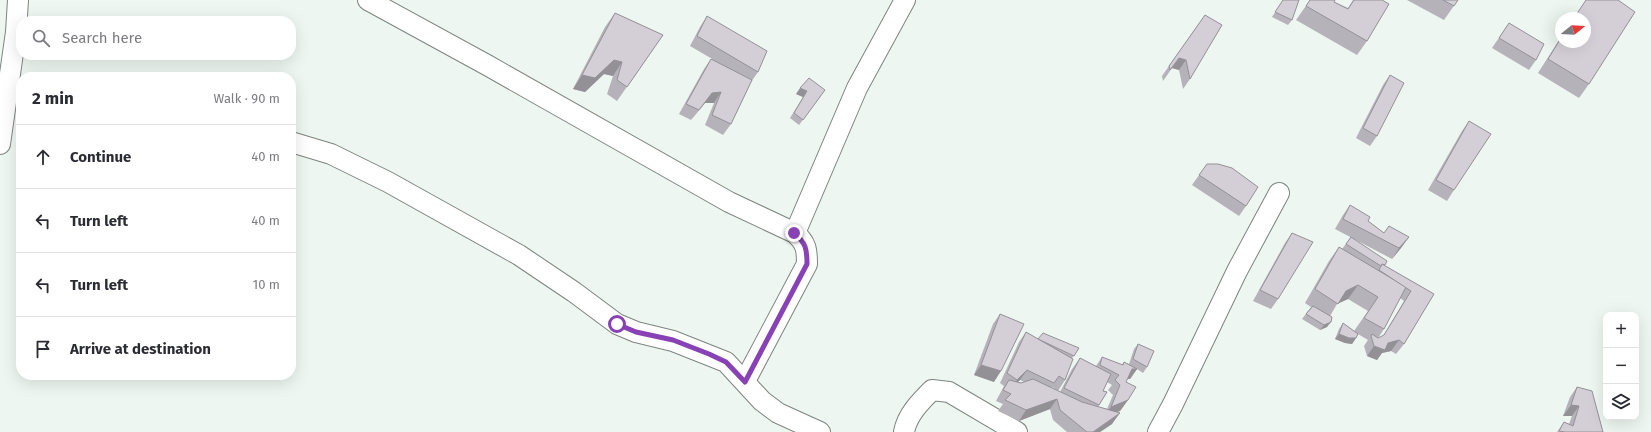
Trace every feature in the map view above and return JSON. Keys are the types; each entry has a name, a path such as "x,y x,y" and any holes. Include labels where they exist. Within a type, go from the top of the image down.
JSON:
{"street":[{"path":"17,16 18,0"},
{"path":"368,0 487,65 729,202 794,233 802,240 807,251 807,264 745,382"},
{"path":"794,233 857,88 905,0"},
{"path":"0,144 16,32"},
{"path":"296,144 331,154 388,182 519,255 574,292 617,324 636,332 673,340 726,362 762,401 778,413 820,432"},
{"path":"1158,432 1237,271 1280,193"},
{"path":"904,432 905,423 918,404 932,390 949,392 1017,432"}],"building":[{"path":"1283,0 1299,0 1292,20 1275,12"},
{"path":"1310,0 1335,0 1334,2 1348,9 1354,0 1382,0 1389,4 1367,41 1306,6"},
{"path":"1443,0 1458,0 1454,6"},
{"path":"1586,0 1618,0 1635,12 1589,84 1548,59 1555,48 1591,48 1591,12 1578,12"},
{"path":"615,13 663,35 627,87 617,80 622,62 614,60 595,78 582,75"},
{"path":"1205,15 1222,25 1190,79 1186,60 1179,58 1170,70 1169,66"},
{"path":"707,16 767,51 758,72 697,36"},
{"path":"1509,23 1544,44 1536,60 1499,38"},
{"path":"711,59 752,80 731,124 712,115 721,92 712,93 699,110 686,104"},
{"path":"1390,75 1404,83 1377,136 1363,128"},
{"path":"809,78 825,90 803,120 794,113 807,91 800,88"},
{"path":"1469,121 1491,134 1454,190 1436,180"},
{"path":"1207,164 1218,164 1232,168 1258,187 1246,206 1199,175"},
{"path":"1350,205 1370,217 1368,221 1384,233 1389,226 1409,237 1399,248 1343,219"},
{"path":"1292,233 1313,242 1278,299 1260,290"},
{"path":"1351,237 1387,261 1385,265 1382,264 1381,266 1346,244"},
{"path":"1339,247 1406,287 1384,329 1364,318 1378,297 1358,285 1346,291 1338,304 1315,289"},
{"path":"1382,264 1434,294 1404,344 1399,340 1388,343 1385,350 1374,346 1371,336 1372,334 1378,338 1384,335 1411,291 1379,270"},
{"path":"1313,306 1332,317 1331,322 1324,325 1306,314"},
{"path":"1000,314 1024,324 1001,371 981,365"},
{"path":"1343,323 1358,334 1356,338 1349,338 1339,334"},
{"path":"1026,332 1073,359 1065,380 1059,376 1054,383 1027,370 1017,380 1007,373"},
{"path":"1043,333 1079,348 1074,356 1038,339"},
{"path":"1138,344 1154,351 1147,367 1133,359"},
{"path":"1102,357 1123,365 1124,362 1137,369 1132,369 1126,382 1136,387 1128,400 1111,407 1120,385 1115,380 1119,375 1100,365"},
{"path":"1080,358 1111,374 1103,391 1107,392 1099,405 1064,388"},
{"path":"1033,379 1082,402 1120,413 1093,432 1087,432 1060,410 1057,399 1026,410 1005,400 1011,394 1003,390 1009,380 1021,383"},
{"path":"1577,387 1592,391 1603,432 1559,431 1564,422 1573,426 1579,406 1571,405"}],"route":[{"path":"617,324 636,332 673,340 709,354 726,362 745,382 807,264 807,251 802,240 794,233"}]}
